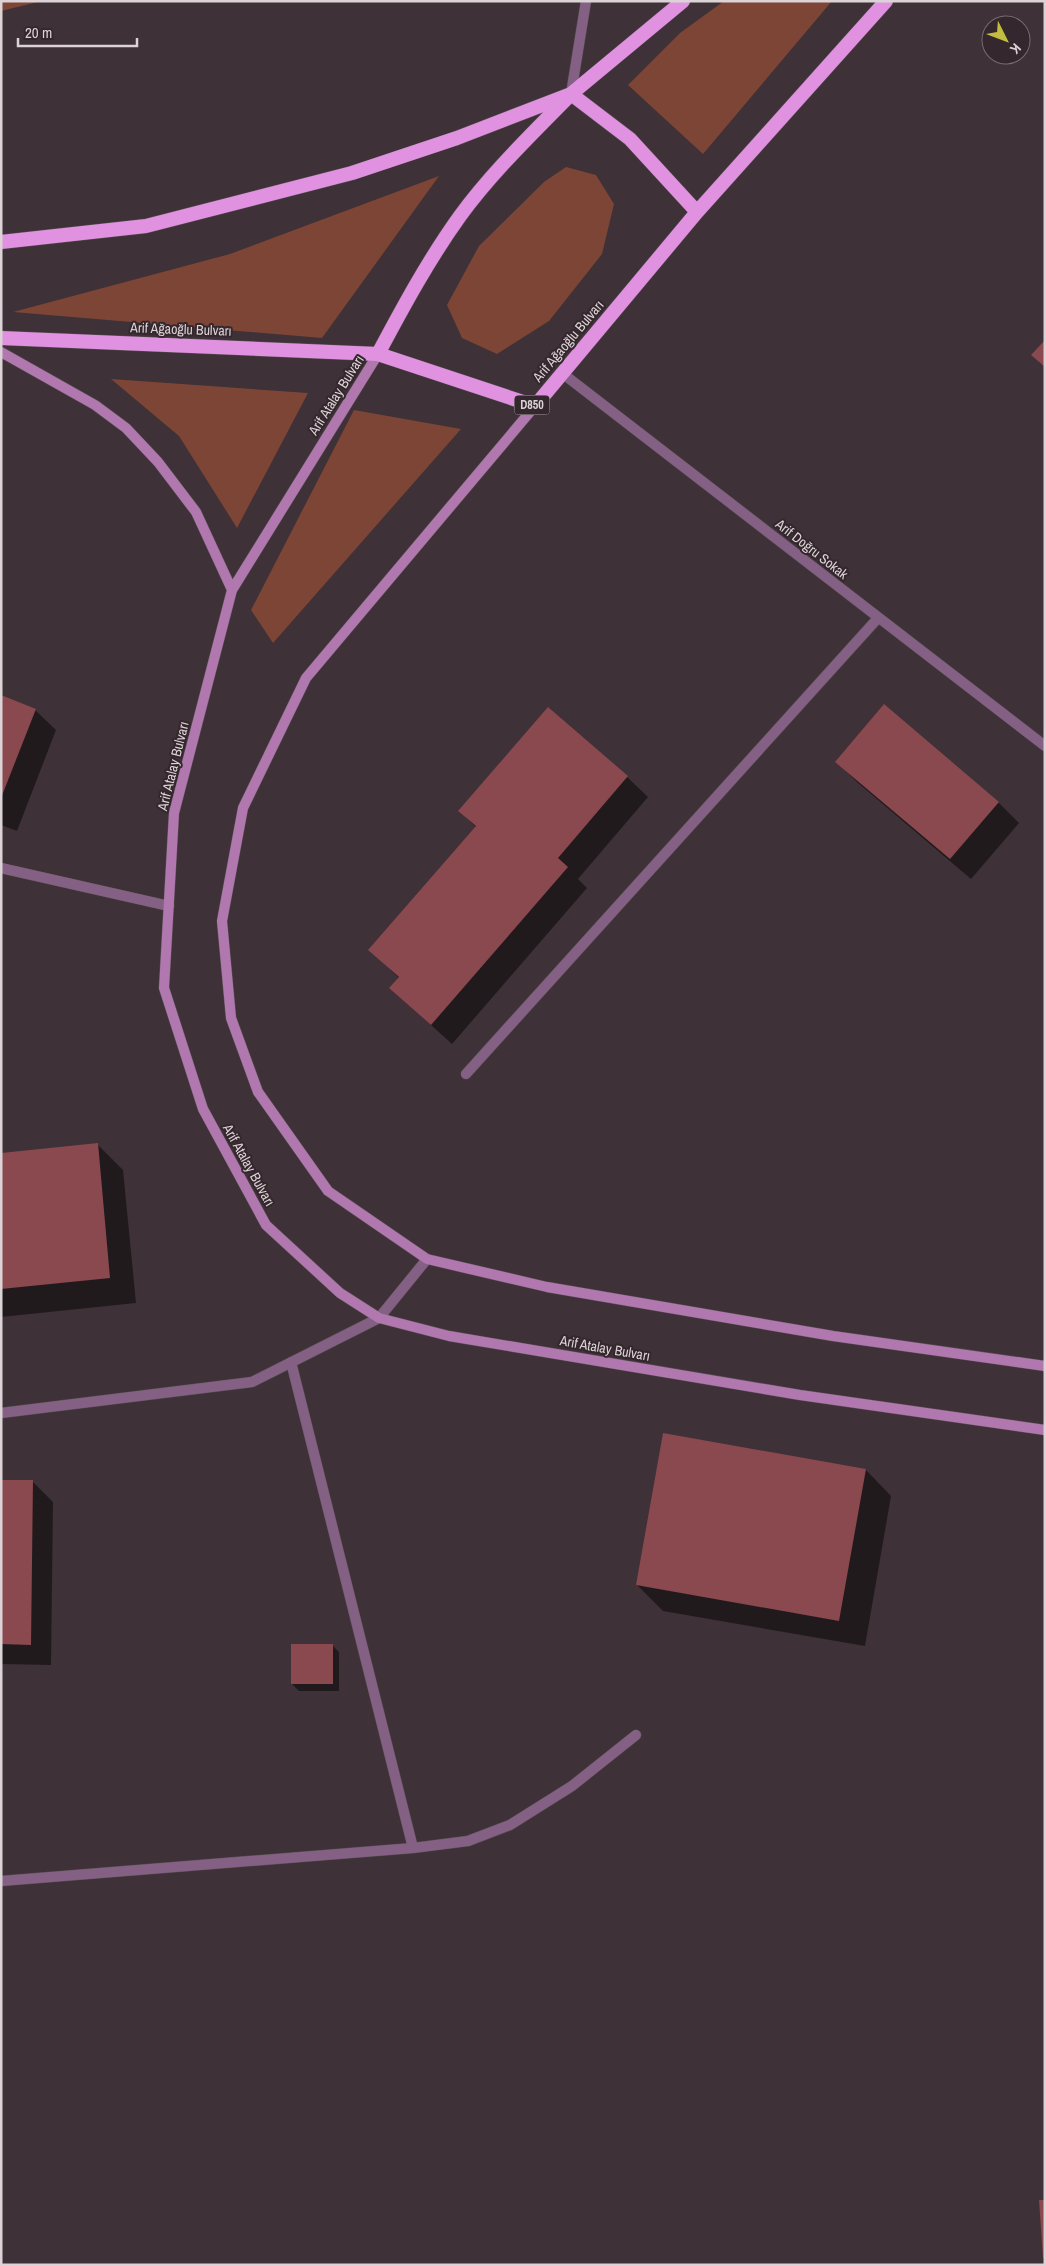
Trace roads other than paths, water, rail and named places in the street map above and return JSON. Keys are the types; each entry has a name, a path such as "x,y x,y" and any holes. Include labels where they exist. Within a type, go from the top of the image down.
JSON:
{"highway":[{"path":"378,354 413,289 460,215 508,158 571,94 683,1"},
{"name":"Arif Ağaoğlu Bulvarı","path":"1,338 378,354 535,406 697,212 886,1"},
{"path":"571,94 630,139 697,212"},
{"path":"1,242 146,226 352,173 457,138 571,94"}],"main road":[{"path":"1,352 95,405 126,428 158,462 196,512 232,590"},
{"name":"Arif Atalay Bulvarı","path":"378,354 232,590 174,813 164,988 202,1109 266,1224 340,1293 379,1318 449,1336 761,1388 1045,1430"},
{"path":"535,406 306,678 243,808 222,921 231,1018 258,1092 328,1191 427,1259 547,1286 823,1334 1045,1366"}],"street":[{"path":"571,94 586,1"},
{"name":"Arif Doğru Sokak","path":"562,373 1045,746"},
{"path":"466,1074 878,618"},
{"path":"1,868 169,906"},
{"path":"1,1413 252,1382 379,1318 427,1259"},
{"path":"291,1362 413,1848"},
{"path":"1,1881 468,1842 510,1825 572,1786 636,1735"}]}
